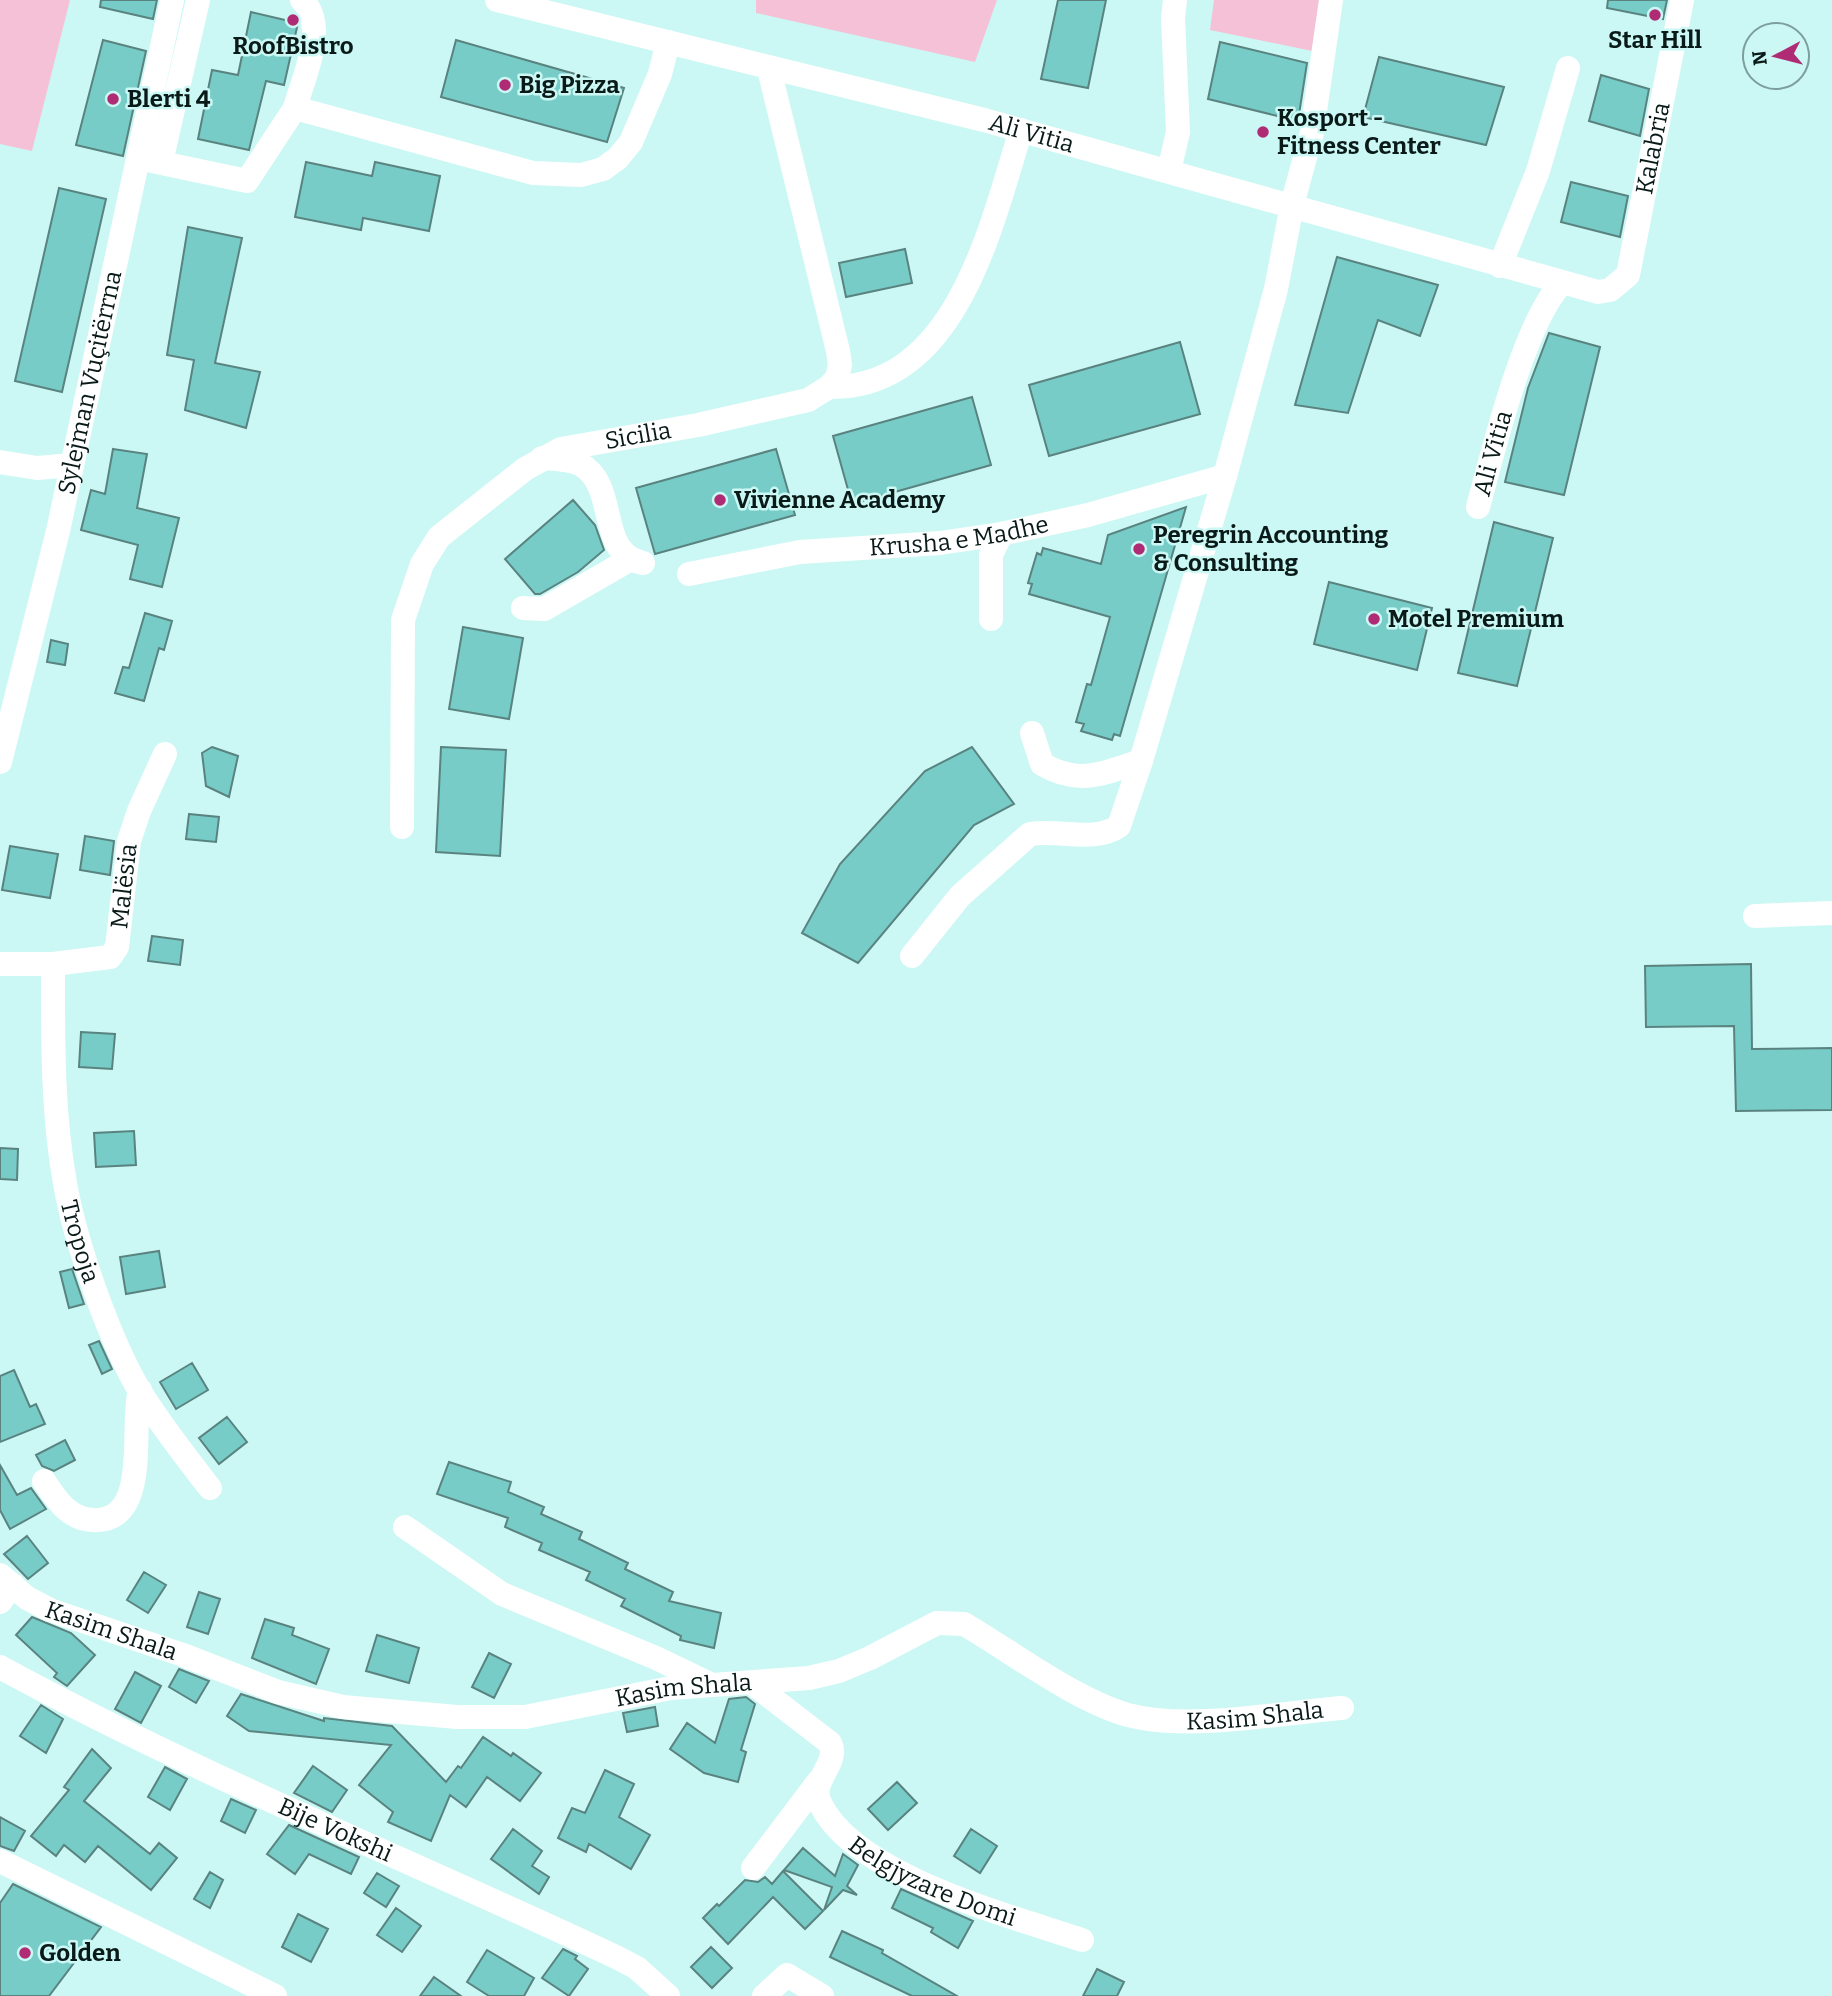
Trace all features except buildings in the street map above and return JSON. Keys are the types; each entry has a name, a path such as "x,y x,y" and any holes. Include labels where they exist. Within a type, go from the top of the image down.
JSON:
{"street":[{"name":"Sylejman Vuçitërrna","path":"0,762 149,160 165,32 172,0"},
{"path":"198,0 189,37 149,160 247,181 295,108 315,29 313,15 302,0"},
{"name":"Ali Vitia","path":"497,0 1021,130 1292,205 1561,284 1587,290 1610,290"},
{"path":"1169,171 1178,132 1173,18 1175,0"},
{"path":"912,956 960,895 1030,834 1094,834 1110,832 1119,826 1141,761 1225,476 1276,289 1292,205 1312,132 1331,0"},
{"name":"Kalabria","path":"1610,290 1628,275 1682,0"},
{"path":"165,32 189,37"},
{"path":"295,108 533,173 581,175 603,169 618,158 631,142 655,86 668,42"},
{"path":"1500,266 1538,171 1568,68"},
{"path":"769,69 838,351 840,365 837,378 829,387"},
{"path":"829,387 848,388 884,377 926,347 948,321 969,282 1021,130"},
{"name":"Ali Vitia","path":"1478,507 1524,357 1551,295 1561,284"},
{"name":"Sicilia","path":"402,827 403,620 422,564 439,537 541,458 577,445 698,425 808,400 829,387"},
{"path":"523,608 544,609 636,562 618,550 599,485 589,473 580,464 541,458"},
{"path":"0,462 37,468 72,465"},
{"name":"Krusha e Madhe","path":"689,574 800,552 940,543 1001,534 1088,515 1225,476"},
{"path":"991,619 991,555 1001,534"},
{"path":"1032,733 1042,764 1058,774 1076,778 1141,761"},
{"name":"Malësia","path":"0,964 54,964 99,961 110,957 117,947 129,841 166,754"},
{"path":"1755,916 1832,913"},
{"name":"Tropoja","path":"54,964 54,1069 65,1184 97,1289 140,1390 169,1436 210,1488"},
{"path":"44,1481 59,1504 75,1517 90,1521 104,1520 116,1513 127,1498 135,1478 135,1412 140,1390"},
{"path":"405,1527 502,1594 656,1658 708,1683"},
{"name":"Kasim Shala","path":"4,1587 50,1610 183,1655 278,1692 343,1707 457,1717 525,1717 648,1692 708,1683 752,1683 809,1678 839,1671 870,1658 921,1629 952,1621 964,1624 1095,1701 1128,1715 1168,1720 1212,1720 1342,1708"},
{"name":"Bije Vokshi","path":"0,1667 80,1711 280,1807 452,1880 618,1958 637,1968 668,1996"},
{"path":"752,1683 830,1743 832,1754 818,1782 753,1868"},
{"name":"Belgjyzare Domi","path":"818,1782 818,1796 828,1816 850,1840 869,1853 988,1911 1082,1940"},
{"path":"0,1861 275,1996"},
{"path":"764,1996 787,1975 822,1996"}],"shaded area":[{"path":"0,0 70,0 32,151 0,144"},
{"path":"756,0 997,0 975,62 756,13"},
{"path":"1214,0 1322,0 1322,53 1210,30"}],"place":[{"name":"Star Hill","path":"1655,15"},
{"name":"RoofBistro","path":"293,20"},
{"name":"Big Pizza","path":"505,85"},
{"name":"Blerti 4","path":"113,99"},
{"name":"Kosport - Fitness Center","path":"1263,132"},
{"name":"Vivienne Academy","path":"720,500"},
{"name":"Peregrin Accounting & Consulting","path":"1139,549"},
{"name":"Motel Premium","path":"1374,619"},
{"name":"Golden","path":"25,1953"}]}
